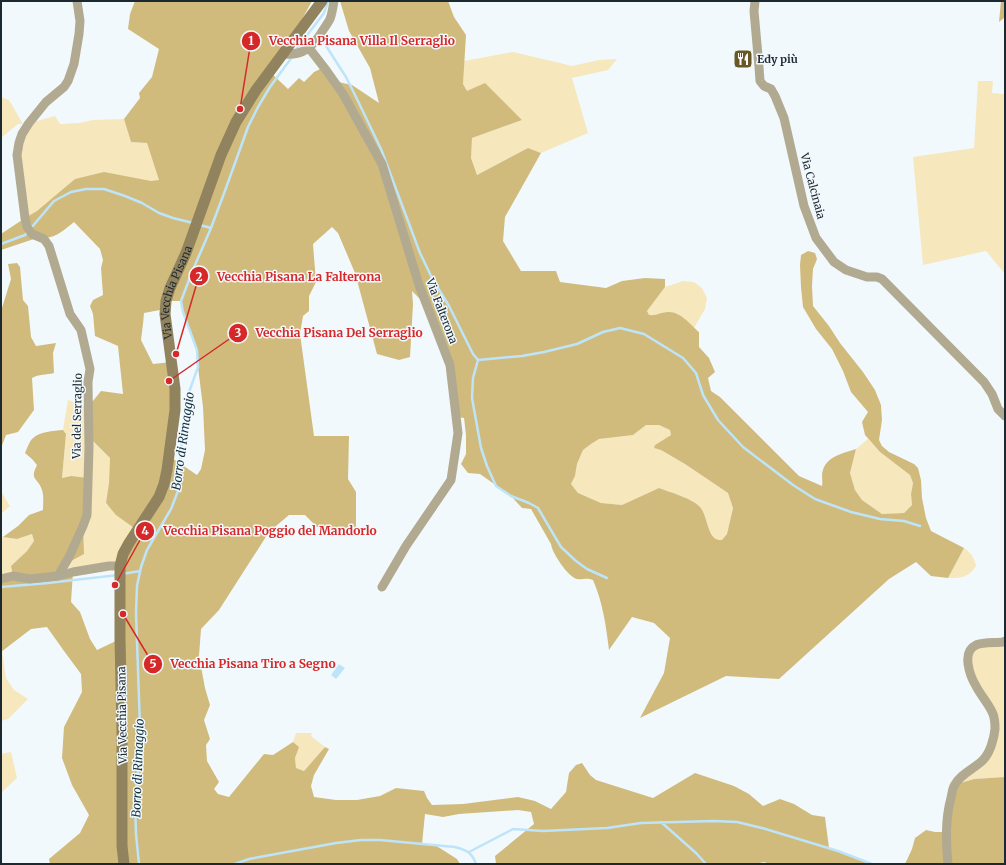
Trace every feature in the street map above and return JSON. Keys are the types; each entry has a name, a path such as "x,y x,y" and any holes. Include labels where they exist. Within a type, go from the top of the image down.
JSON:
{"main road":[{"name":"Via Vecchia Pisana","path":"124,864 122,846 120,566 123,554 129,543 159,497 167,470 175,410 175,396 165,314 166,301 170,288 186,253 221,155 236,122 256,90 322,1"}],"street":[{"name":"Via del Serraglio","path":"58,576 69,557 87,515 89,447 88,382 90,369 81,330 70,314 49,246 44,238 30,230 25,218 17,155 22,134 29,123 46,102 64,87 68,81 74,64 79,34 80,21 77,1"},
{"path":"283,54 298,54 309,48 318,40 329,20 334,1"},
{"name":"Via Calcinaia","path":"756,1 754,11 760,81 775,96 784,118 804,206 816,238 834,262 846,270 882,279 984,382 992,394 998,409 1005,416"},
{"name":"Via Falterona","path":"309,48 343,94 382,164 419,285 450,365 458,433 451,480 406,546 382,587"},
{"path":"1,578 13,576 30,579 58,576 109,566 120,566"},
{"path":"948,864 946,832 948,808 954,785 964,774 984,760 990,749 994,731 994,716 989,704 976,687 969,668 968,656 970,650 975,645 1005,641"}],"shaded area":[{"path":"135,1 312,1 283,54 270,72 288,89 299,78 304,82 314,72 324,67 334,81 352,85 379,103 370,68 349,31 340,1 448,1 454,17 466,35 463,84 467,91 485,83 522,120 472,138 471,158 477,175 528,148 541,153 505,217 503,241 521,271 556,271 560,282 606,288 622,281 645,278 665,279 665,287 647,311 649,315 668,312 677,314 699,332 699,347 709,358 715,372 708,378 711,391 720,397 799,476 822,486 822,472 828,461 836,456 856,449 850,473 855,490 862,500 882,514 904,513 912,505 911,494 913,483 910,475 880,452 865,435 862,422 868,412 851,392 832,349 816,329 803,307 800,265 801,255 808,251 815,253 817,259 813,269 813,306 875,390 881,405 882,420 879,440 882,446 889,452 914,464 918,468 926,518 931,531 964,548 948,578 931,576 916,562 889,579 779,679 726,676 640,718 664,673 670,638 654,623 632,617 609,650 602,606 593,580 577,579 569,574 557,559 551,544 531,509 522,508 511,496 480,474 468,473 461,464 466,454 466,435 464,418 458,417 448,352 421,300 412,291 413,304 410,357 399,360 377,354 355,273 338,233 332,227 313,244 316,282 309,296 309,311 303,316 300,334 314,436 349,436 348,479 356,492 356,527 333,530 317,527 305,515 289,515 269,532 219,610 201,629 199,656 210,705 204,720 210,739 206,745 207,761 219,782 214,789 218,794 229,797 264,754 273,755 293,742 299,747 295,758 296,768 304,771 325,747 329,749 314,775 311,786 314,797 336,800 357,800 380,796 396,788 424,791 432,805 463,804 518,797 535,801 551,809 566,792 569,773 576,765 582,763 590,775 596,780 653,798 695,773 734,786 749,794 763,806 780,799 794,804 812,815 825,817 829,848 872,864 769,864 764,862 756,864 496,864 495,856 534,824 531,812 518,810 459,814 443,817 425,814 422,844 435,845 457,859 460,864 50,864 49,859 80,833 89,815 72,785 62,758 64,727 82,692 81,674 47,627 31,629 1,652 1,579 13,576 11,566 27,551 34,541 32,534 17,539 3,537 18,526 29,515 43,510 42,490 34,477 37,465 25,453 32,439 39,434 63,430 66,434 62,478 71,476 88,478 83,526 84,554 71,561 59,576 73,572 71,602 80,612 90,639 97,650 120,639 120,566 137,530 116,515 106,503 109,483 110,458 88,436 88,407 101,391 123,394 118,346 95,336 93,314 90,306 93,300 103,295 101,268 103,260 100,249 74,222 54,236 45,238 40,237 1,250 1,234 37,211 75,179 104,172 151,181 159,180 147,143 131,142 124,119 140,98 139,93 152,77 159,49 128,29 130,14","holes":["166,301 181,301 183,312 197,350 203,407 205,450 201,469 197,475 169,456 171,362 153,364 141,340 144,313 165,309","646,425 659,425 670,430 671,435 655,445 654,448 661,450 685,464 728,493 733,508 727,534 722,540 713,536 704,513 699,506 691,500 674,493 659,488 622,505 601,503 578,493 571,484 583,450 599,439 633,435"]},
{"path":"1001,1 1005,1 1005,17 999,22"},
{"path":"513,52 572,66 599,60 617,59 608,70 572,78 588,133 541,153 528,148 477,175 471,158 472,138 522,120 467,91 463,84 464,61"},
{"path":"978,81 993,81 992,93 1005,94 1005,274 986,251 923,265 913,157 974,148"},
{"path":"1,97 9,100 23,124 18,124 1,138"},
{"path":"55,116 60,124 79,123 93,120 124,119 131,142 147,143 160,181 151,181 37,211 25,218 17,155 29,123"},
{"path":"17,263 20,267 23,300 28,306 31,337 36,346 56,343 53,353 54,373 32,378 34,410 18,432 6,435 1,448 1,311 11,279 8,264"},
{"path":"683,281 694,282 702,288 707,298 705,309 694,328 675,313 665,312 649,315 647,311 665,287"},
{"path":"68,400 88,407 88,436 110,458 106,504 137,530 120,566 58,576 71,476 62,478 66,434 63,430"},
{"path":"646,425 659,425 670,430 671,435 655,445 654,448 661,450 685,464 728,493 733,508 727,534 722,541 713,536 702,509 691,500 659,488 622,505 601,503 578,493 571,484 583,450 599,439 633,435"},
{"path":"868,439 880,452 910,475 913,483 911,494 912,505 904,513 882,514 862,500 855,490 850,473 856,449"},
{"path":"2,493 10,506 1,514 1,494"},
{"path":"1,534 3,537 17,539 32,534 34,541 27,551 11,566 13,576 1,579"},
{"path":"964,548 972,556 976,566 967,575 957,578 948,578"},
{"path":"1005,641 1005,777 974,779 954,785 984,760 994,716 976,687 970,650"},
{"path":"2,651 6,678 14,690 28,699 8,719 1,721 1,652"},
{"path":"296,733 312,733 311,736 325,747 304,771 296,768 295,758 298,747 293,742"},
{"path":"11,752 17,778 1,793 1,754"},
{"path":"1005,777 1005,864 905,864 915,838 926,830 946,832 954,785 974,779"}],"water":[{"path":"339,664 345,668 336,679 331,675"}],"waterway":[{"name":"Borro di Rimaggio","path":"295,51 324,13 328,2"},
{"path":"321,38 346,77 356,97 381,149 420,253 473,354 478,360"},
{"name":"Borro di Rimaggio","path":"139,864 135,801 140,749 136,613 137,586 141,567 147,550 171,509 178,491 181,449 188,395 198,367 197,350 183,312 181,301 211,228 248,127 270,87 292,57"},
{"path":"31,228 54,201 71,192 86,189 104,189 142,203 159,213 193,223"},
{"path":"200,225 211,228"},
{"path":"1,244 25,235 28,232"},
{"path":"478,360 522,356 544,352 577,344 603,332 620,328 644,334 683,358 696,373 703,395 718,420 743,447 793,485 815,499 851,512 880,519 904,521 920,526"},
{"path":"478,360 473,378 472,398 481,448 496,486 511,496 538,508 561,547 587,569 607,578"},
{"path":"122,574 140,571"},
{"path":"1,587 118,575"},
{"path":"469,852 513,829 543,831 607,828 641,823 714,821 737,822 762,828 838,851 872,864"},
{"path":"661,822 696,853 706,864"},
{"path":"235,864 249,859 336,843 361,840 380,840 455,847 468,852 473,857 476,864"}],"place":[{"name":"Edy più","path":"743,59"},
{"name":"Vecchia Pisana Villa Il Serraglio","path":"240,109"},
{"name":"Vecchia Pisana La Falterona","path":"176,354"},
{"name":"Vecchia Pisana Del Serraglio","path":"169,381"},
{"name":"Vecchia Pisana Poggio del Mandorlo","path":"115,585"},
{"name":"Vecchia Pisana Tiro a Segno","path":"123,614"}]}
